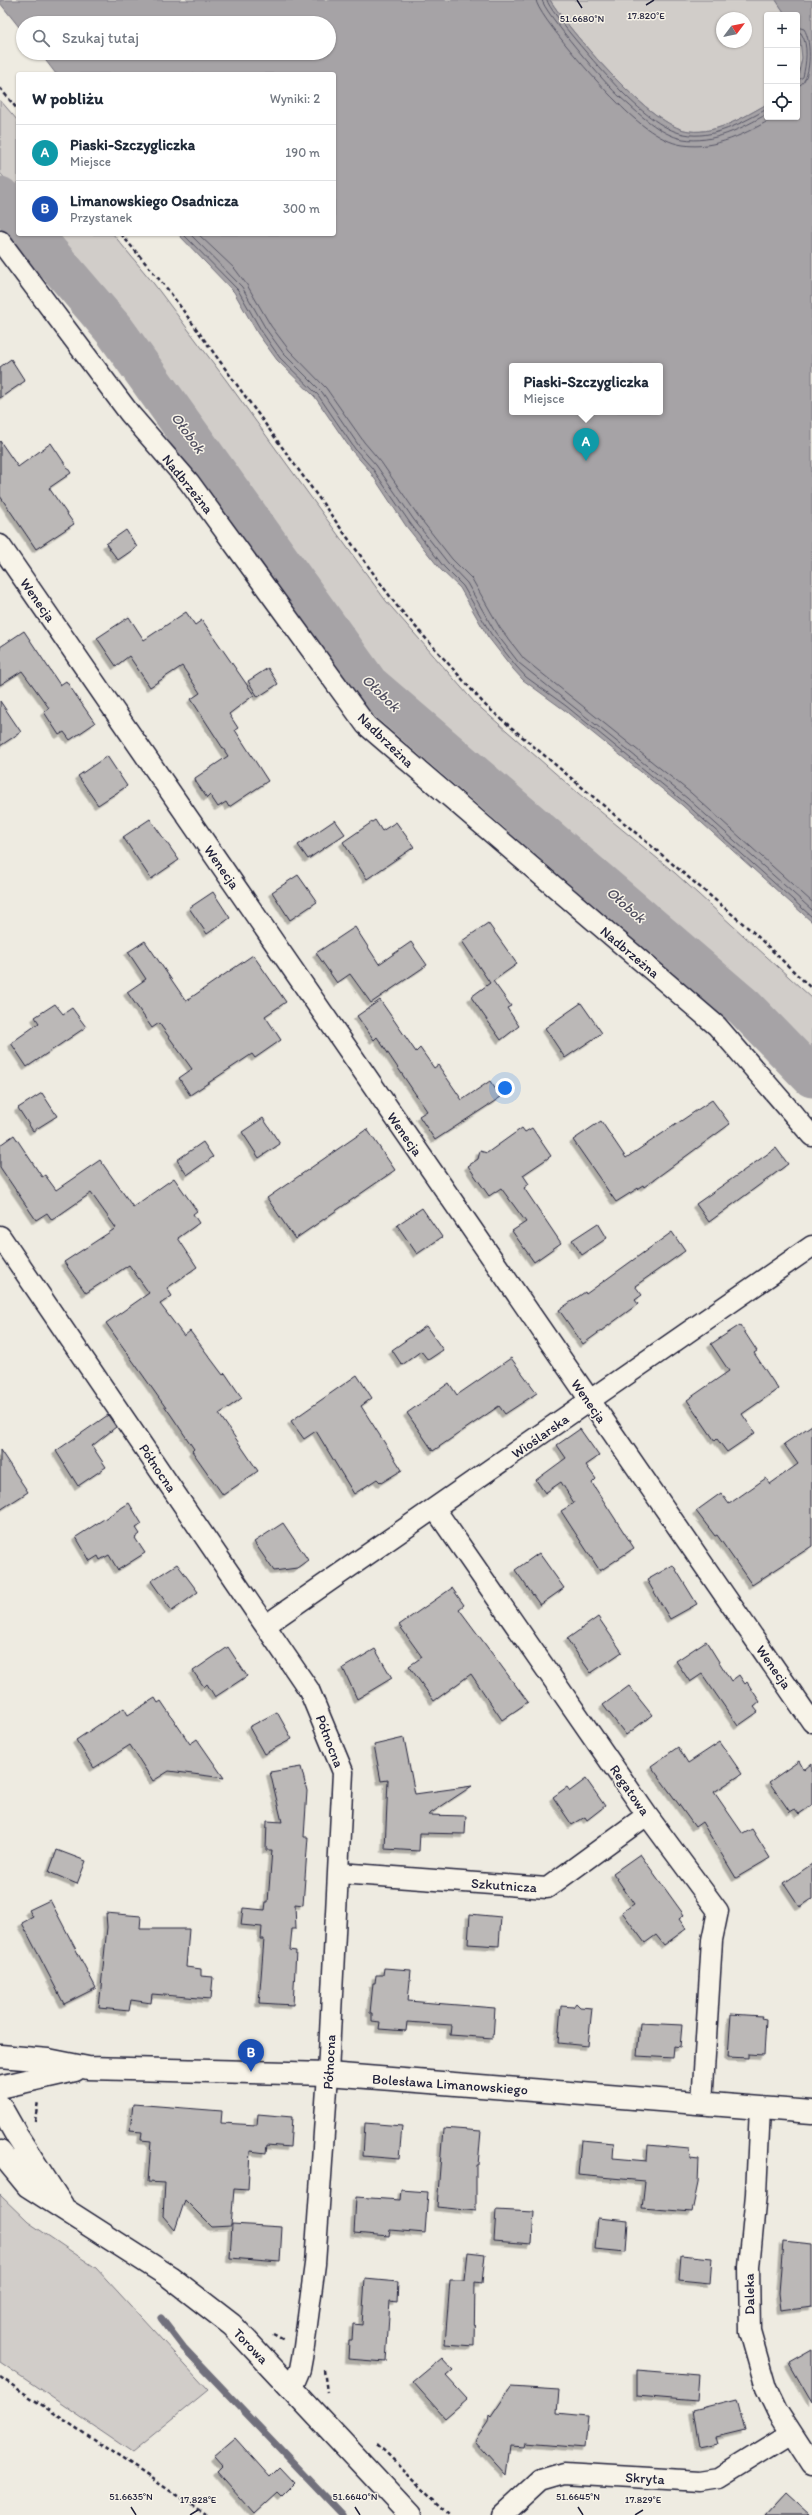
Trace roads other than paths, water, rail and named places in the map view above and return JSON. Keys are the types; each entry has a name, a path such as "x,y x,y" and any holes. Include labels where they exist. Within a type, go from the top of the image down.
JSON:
{"street":[{"name":"Nadbrzeżna","path":"0,241 130,414 190,482 366,725 717,1026 812,1136"},
{"name":"Wenecja","path":"0,545 589,1402 812,1722"},
{"name":"Północna","path":"0,1236 309,1690 343,1772 328,2074 315,2264 300,2369 292,2388"},
{"name":"Wioślarska","path":"266,1625 812,1246"},
{"name":"Regatowa","path":"434,1509 647,1815 718,1911 712,1940 702,2104"},
{"name":"Szkutnicza","path":"339,1873 547,1888 647,1815"},
{"name":"Bolesława Limanowskiego","path":"0,2056 48,2060 88,2068 328,2074 812,2112"},
{"name":"Bolesława Limanowskiego","path":"0,2087 88,2068"},
{"name":"Torowa","path":"0,2106 17,2136 65,2209"},
{"name":"Daleka","path":"760,2108 756,2194 749,2267 750,2332 766,2388 790,2434 812,2464"},
{"name":"Torowa","path":"0,2152 28,2186 113,2239 201,2299 232,2325 410,2515"},
{"name":"Skryta","path":"502,2515 540,2480 564,2474 700,2481 719,2478 790,2434"}],"water":[{"path":"0,0 550,0 560,15 592,53 631,94 650,111 668,123 684,130 706,131 738,120 764,106 764,120 800,120 800,67 802,58 800,40 800,12 784,12 776,0 812,0 812,922 682,805 563,709 523,680 488,637 460,588 441,570 406,526 369,470 352,451 315,397 277,360 258,334 234,292 180,236 336,236 336,72 54,72 45,60 336,60 336,16 16,16 16,23 0,3"}],"waterway":[{"name":"Ołobok","path":"0,197 16,216"},
{"name":"Ołobok","path":"34,236 115,331 368,684 744,1007 812,1077"},
{"path":"161,2318 184,2348 343,2515"}],"place":[{"name":"Piaski-Szczygliczka","path":"586,461"},
{"name":"Limanowskiego Osadnicza","path":"251,2072"}]}
